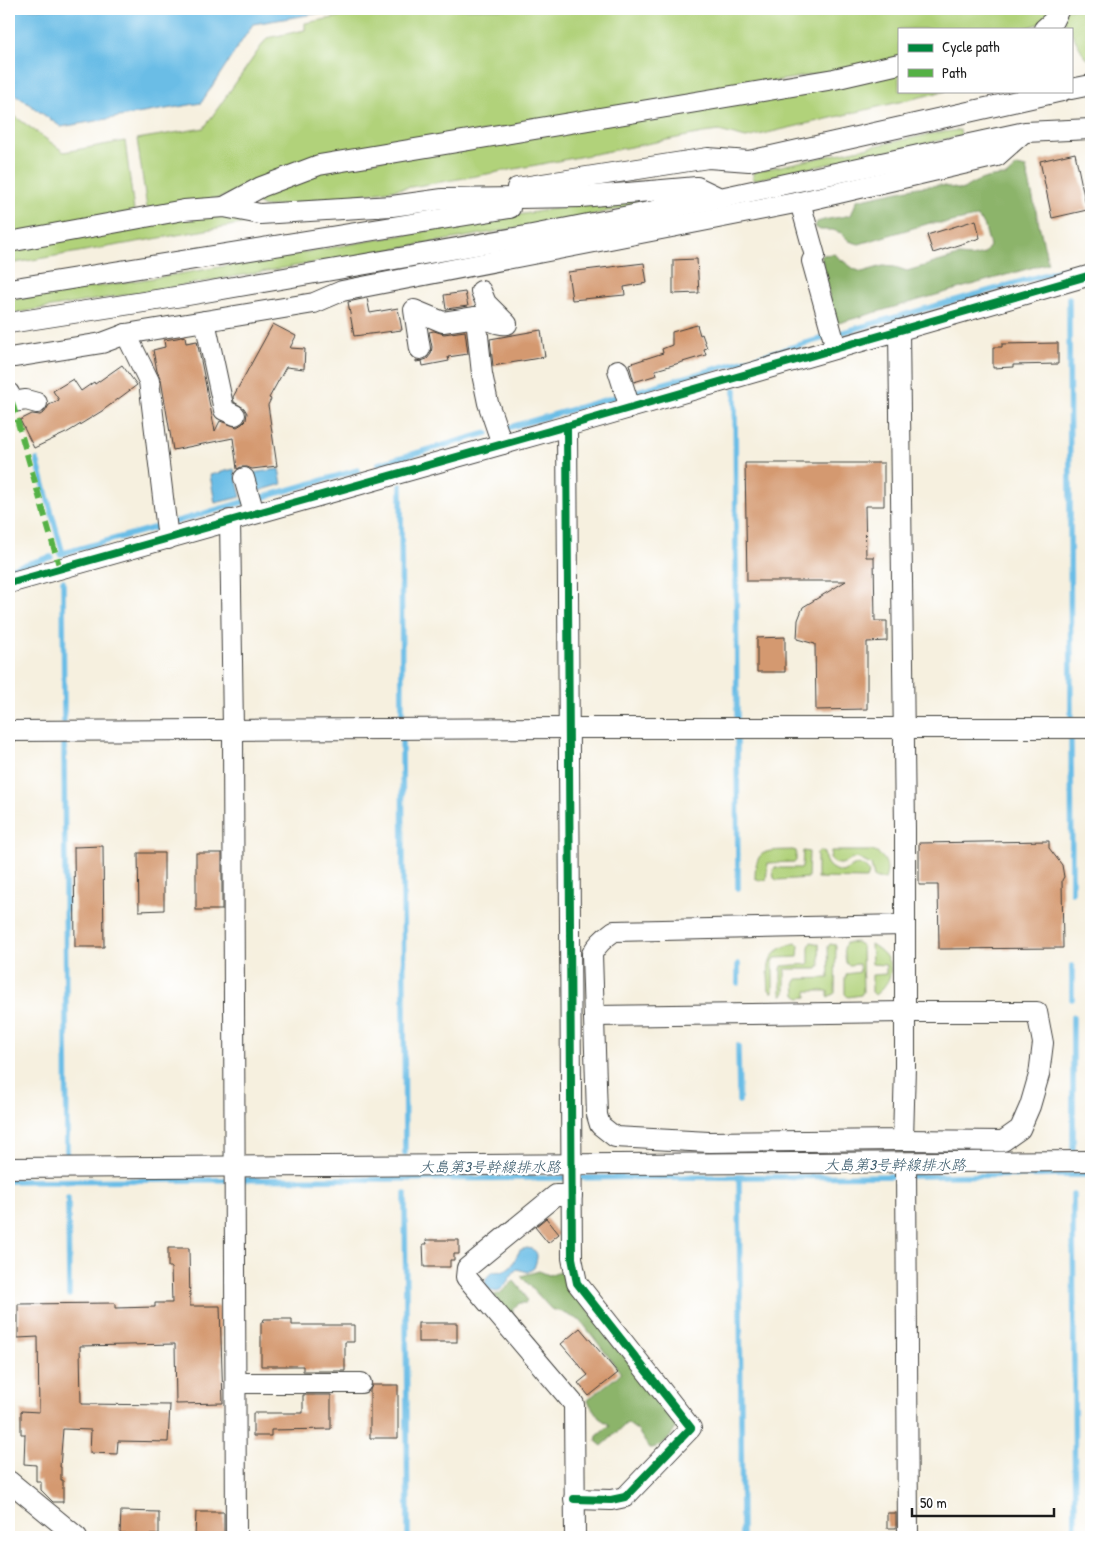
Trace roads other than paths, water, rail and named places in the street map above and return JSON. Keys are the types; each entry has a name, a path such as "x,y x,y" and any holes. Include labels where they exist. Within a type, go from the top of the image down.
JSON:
{"street":[{"path":"1045,28 1060,9"},
{"path":"224,207 261,187 319,165 834,79 898,64"},
{"path":"1072,89 1091,85"},
{"path":"9,242 184,210 224,207 260,214 392,206 708,158 749,161 1058,92"},
{"path":"9,323 182,296 532,236 720,198 1025,132 1091,129"},
{"path":"9,358 102,343 126,334 314,302 342,291 800,202 997,156 1025,132"},
{"path":"443,199 580,197 697,187 720,198"},
{"path":"9,289 580,197"},
{"path":"800,202 815,256 812,261 836,348"},
{"path":"9,583 567,426 1091,275"},
{"path":"420,349 414,310 443,322 476,317 488,318 501,325 506,324 486,303 481,291"},
{"path":"476,317 482,374 488,403 502,444"},
{"path":"205,321 224,410 234,415"},
{"path":"899,330 904,728 905,1012 903,1140"},
{"path":"126,334 149,381 168,539"},
{"path":"618,370 630,408"},
{"path":"9,393 12,402 26,400 37,403"},
{"path":"567,426 572,1258 577,1282 691,1428 625,1497 611,1500 574,1499"},
{"path":"244,478 254,513"},
{"path":"230,520 233,730 236,1537"},
{"path":"9,731 1091,728"},
{"path":"594,1016 1037,1012 1043,1043 1039,1075 1030,1106 1020,1129 1003,1141 709,1142 615,1136 600,1125 597,1115 592,954 596,945 614,931 904,925"},
{"path":"9,1168 234,1176 572,1180 906,1172 1091,1161"},
{"path":"906,1172 908,1537"},
{"path":"572,1180 467,1268 466,1277 574,1404 575,1537"},
{"path":"236,1383 361,1383"},
{"path":"9,1481 77,1537"}],"water":[{"path":"9,9 344,9 253,24 201,103 61,127 9,90"},
{"path":"234,469 241,497 215,503 210,475"},
{"path":"279,469 282,484 252,493 246,474"},
{"path":"527,1248 536,1252 534,1268 528,1272 517,1269 500,1290 496,1292 490,1290 485,1284 486,1278 492,1272 504,1271 512,1265 520,1250"}],"waterway":[{"path":"840,333 1065,269"},
{"path":"1069,298 1071,715"},
{"path":"634,392 824,338"},
{"path":"735,390 737,718"},
{"path":"507,428 619,396"},
{"path":"378,464 487,433"},
{"path":"37,460 63,554"},
{"path":"257,499 358,470"},
{"path":"401,486 402,720"},
{"path":"175,522 243,502"},
{"path":"60,554 157,527"},
{"path":"9,569 51,557"},
{"path":"63,581 64,721"},
{"path":"737,735 738,889"},
{"path":"1071,735 1072,892"},
{"path":"402,738 405,1153"},
{"path":"64,741 67,1154"},
{"path":"738,964 738,983"},
{"path":"1072,966 1072,999"},
{"path":"1073,1017 1073,1148"},
{"path":"738,1046 739,1101"},
{"name":"大島第3号幹線排水路","path":"9,1181 1091,1175"},
{"path":"739,1177 742,1537"},
{"path":"405,1194 408,1537"},
{"path":"1073,1194 1075,1537"},
{"path":"68,1198 69,1295"}]}
